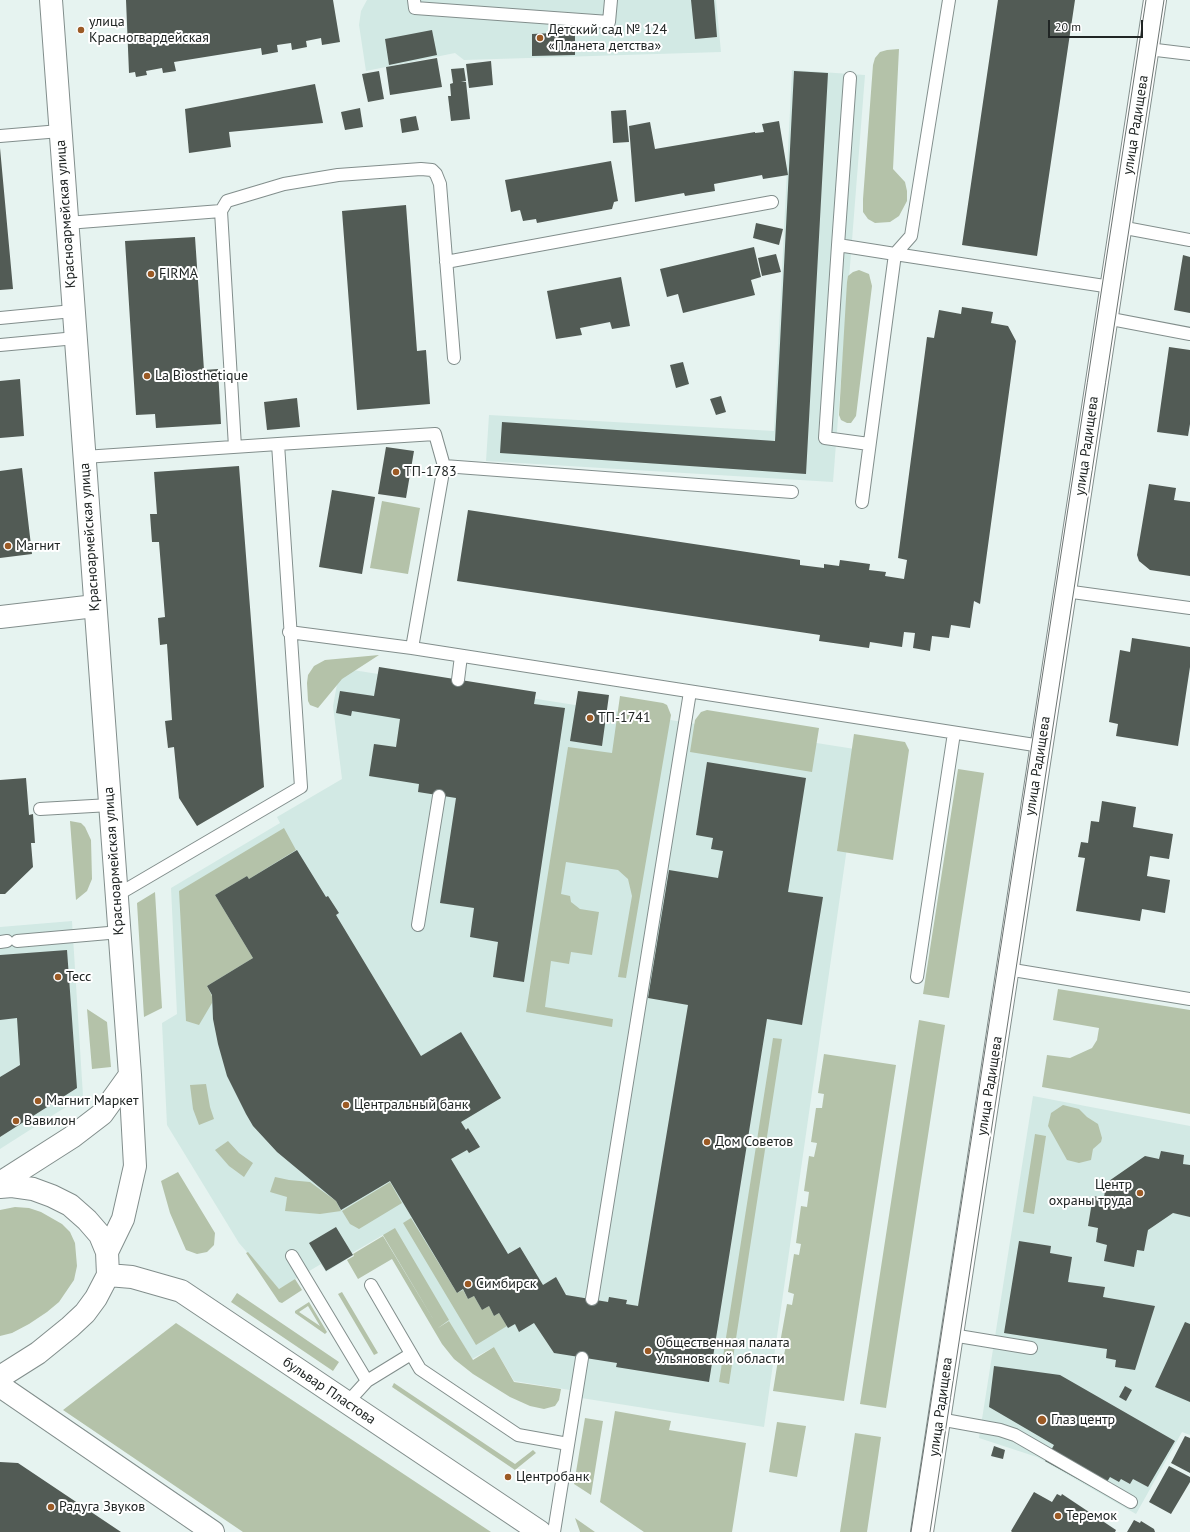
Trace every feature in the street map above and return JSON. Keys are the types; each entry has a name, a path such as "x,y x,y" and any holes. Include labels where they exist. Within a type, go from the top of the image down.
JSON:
{"street":[{"name":"Красноармейская улица","path":"50,0 120,932 135,1166 123,1219 107,1252"},
{"name":"улица Радищева","path":"922,1532 1155,0"},
{"path":"0,617 95,606"},
{"path":"0,1183 72,1137 102,1114 130,1075"},
{"path":"0,1187 12,1186 33,1189 70,1205 87,1220 95,1230 107,1252 108,1275 96,1298 85,1313 38,1353 0,1377"},
{"name":"бульвар Пластова","path":"108,1275 132,1277 181,1291 540,1532"},
{"path":"0,1386 213,1532"}],"lane":[{"path":"414,0 415,8 609,22 611,0"},
{"path":"862,502 896,254 911,236 949,0"},
{"path":"1148,49 1190,54"},
{"path":"850,78 825,438 869,444"},
{"path":"0,136 60,130"},
{"path":"235,446 221,211 227,201 284,184 338,175 421,169 432,170 436,174 440,184 454,358"},
{"path":"446,262 772,202"},
{"path":"67,223 221,211"},
{"path":"1120,227 1190,240"},
{"path":"838,246 1111,287"},
{"path":"0,318 74,311"},
{"path":"1106,318 1190,334"},
{"path":"0,345 76,338"},
{"path":"84,457 435,434 444,466 412,648"},
{"path":"117,895 301,786 289,632 278,444"},
{"path":"444,466 792,492"},
{"path":"1065,590 1190,608"},
{"path":"289,632 412,648 1041,746"},
{"path":"458,680 461,656"},
{"path":"592,1299 690,692"},
{"path":"917,977 954,733"},
{"path":"418,925 439,796"},
{"path":"40,809 110,805"},
{"path":"8,941 120,932"},
{"path":"1008,969 1190,999"},
{"path":"292,1256 367,1381"},
{"path":"371,1285 420,1369 518,1435 568,1444"},
{"path":"952,1335 1031,1348"},
{"path":"347,1403 367,1381 411,1354"},
{"path":"554,1532 582,1358"},
{"path":"939,1419 1000,1430 1015,1435 1131,1502"}],"shaded area":[{"name":"Детский сад № 124 «Планета детства»","path":"367,0 716,0 721,52 464,60 455,53 366,71 359,25 361,11"},
{"path":"792,70 865,75 833,482 486,461 489,415 774,431"},
{"path":"340,668 861,750 764,1427 575,1397 576,1391 514,1381 494,1347 472,1359 449,1321 438,1327 383,1235 352,1253 353,1255 326,1272 321,1264 279,1289 239,1243 167,1125 162,1023 177,1014 171,888 280,823 277,817 342,779 333,706"},
{"path":"72,921 83,1096 0,1149 0,927"},
{"path":"1033,1096 1190,1126 1190,1435 1182,1432 1136,1514 1037,1457 979,1438"}],"green space":[{"path":"899,49 893,169 905,182 907,201 899,216 890,222 875,223 868,219 863,212 873,65 875,58 880,52"},
{"path":"859,270 869,274 872,286 856,416 851,423 847,423 841,420 839,415 847,282 848,276"},
{"path":"382,501 420,508 408,574 370,568"},
{"path":"379,655 342,679 318,708 310,705 308,701 307,683 308,675 314,666 325,660"},
{"path":"620,696 663,703 667,705 671,715 626,978 618,977 632,896 628,879 618,870 566,862 561,894 570,896 571,902 580,909 599,912 592,955 571,952 569,964 551,961 545,1007 613,1019 612,1027 526,1012 568,747 612,753"},
{"path":"707,710 819,728 812,772 690,752 695,720 701,712"},
{"path":"854,734 905,742 909,750 893,860 837,851"},
{"path":"958,769 984,773 949,998 923,994"},
{"path":"70,821 81,823 85,827 91,840 92,879 87,891 76,900"},
{"path":"284,828 296,850 249,879 247,876 215,895 253,958 207,986 212,996 212,1003 199,1025 186,1021 179,891"},
{"path":"155,892 162,1008 144,1017 137,903"},
{"path":"1058,989 1190,1010 1190,1114 1042,1087 1047,1055 1070,1058 1092,1048 1097,1040 1099,1028 1053,1020"},
{"path":"87,1009 107,1022 111,1067 92,1069"},
{"path":"919,1020 945,1025 886,1408 860,1404"},
{"path":"773,1038 782,1039 729,1384 719,1382"},
{"path":"824,1054 896,1065 844,1401 773,1391 779,1354 784,1355 786,1345 780,1343 787,1304 792,1305 794,1294 788,1292 794,1254 799,1255 801,1244 796,1243 801,1206 807,1207 809,1192 804,1191 809,1156 814,1157 817,1143 811,1142 816,1108 822,1108 824,1094 818,1093"},
{"path":"206,1084 210,1107 214,1119 199,1125 193,1109 190,1085"},
{"path":"1063,1105 1079,1109 1087,1117 1098,1124 1102,1138 1101,1142 1093,1149 1091,1160 1079,1163 1067,1160 1048,1126 1051,1113"},
{"path":"1035,1134 1046,1136 1034,1214 1023,1212"},
{"path":"228,1141 239,1153 253,1163 244,1177 229,1166 215,1150"},
{"path":"178,1172 215,1233 214,1245 207,1252 197,1254 186,1250 170,1213 161,1181"},
{"path":"275,1177 310,1182 336,1201 341,1211 320,1214 285,1211 287,1197 270,1192"},
{"path":"390,1182 402,1203 359,1229 350,1224 342,1211"},
{"path":"15,1207 29,1208 41,1212 62,1224 70,1232 75,1243 77,1266 74,1280 59,1302 29,1324 12,1333 0,1336 0,1210"},
{"path":"411,1218 457,1293 463,1290 468,1299 474,1296 482,1310 489,1306 494,1316 499,1313 507,1326 476,1345 403,1223"},
{"path":"395,1228 449,1320 438,1328 449,1321 473,1360 494,1347 514,1382 561,1389 559,1400 555,1406 544,1409 530,1406 510,1397 473,1374 454,1359 442,1344 392,1259 358,1279 347,1260 354,1256 353,1254 383,1236 435,1322 383,1235"},
{"path":"248,1252 279,1289 295,1279 302,1290 282,1303 279,1302 246,1253"},
{"path":"342,1292 378,1353 374,1355 338,1294"},
{"path":"237,1293 339,1362 333,1371 231,1302"},
{"path":"309,1302 327,1332 325,1334 295,1313 295,1311","holes":["308,1306 320,1326 299,1312"]},
{"path":"176,1323 491,1532 243,1532 63,1410"},
{"path":"394,1383 515,1464 533,1450 536,1453 515,1470 392,1387"},
{"path":"615,1411 671,1421 669,1430 746,1443 732,1532 644,1532 600,1502"},
{"path":"585,1418 603,1421 591,1495 574,1484"},
{"path":"777,1422 806,1426 797,1477 769,1472"},
{"path":"855,1433 881,1437 867,1532 840,1532"},
{"path":"575,1518 595,1532 580,1532"}],"building":[{"path":"126,0 333,0 340,42 322,45 321,38 306,41 307,47 292,50 291,43 277,45 278,52 262,55 261,48 174,62 176,71 163,73 162,68 146,71 147,75 136,77 135,72 129,73"},
{"path":"691,0 714,0 717,37 695,39"},
{"path":"998,0 1075,0 1037,256 962,245"},
{"path":"432,30 437,55 389,65 385,39"},
{"path":"575,32 575,55 532,56 532,34"},
{"path":"437,58 442,87 390,95 386,67"},
{"path":"491,61 493,85 469,88 466,64"},
{"path":"464,68 466,81 461,82 466,82 470,119 451,121 448,96 451,96 450,84 453,83 451,69"},
{"path":"379,71 384,99 368,102 362,74"},
{"path":"794,71 828,73 806,474 500,453 502,422 775,441"},
{"path":"315,84 323,123 229,132 231,147 189,153 185,109"},
{"path":"360,108 363,127 345,130 341,112"},
{"path":"626,110 629,142 613,143 611,111"},
{"path":"416,116 419,130 402,133 400,119"},
{"path":"779,121 788,175 763,179 762,175 714,184 715,191 685,196 684,193 635,202 629,126 650,122 655,149 755,132 764,132 762,124"},
{"path":"0,148 13,289 0,290"},
{"path":"611,161 618,201 614,202 612,209 537,223 536,219 523,221 520,210 511,212 505,180"},
{"path":"406,205 417,351 426,350 430,404 357,410 342,211"},
{"path":"756,223 783,229 779,245 753,238"},
{"path":"195,237 204,370 218,369 221,424 156,428 155,414 136,415 125,241"},
{"path":"754,247 761,277 751,280 755,295 683,313 678,294 667,297 660,269"},
{"path":"776,254 781,272 762,276 758,258"},
{"path":"1183,255 1190,257 1190,313 1174,310"},
{"path":"621,277 630,326 612,329 610,322 580,328 582,335 556,339 547,291"},
{"path":"962,307 993,312 991,323 1008,326 1016,341 980,604 974,601 970,628 951,625 949,638 932,636 930,651 913,648 915,633 904,632 902,647 870,642 869,648 819,641 820,635 457,581 468,510 800,560 800,565 824,568 824,564 839,566 840,560 870,564 869,570 886,572 885,576 904,579 907,560 898,558 927,337 934,338 939,310 961,314"},
{"path":"1169,347 1190,350 1190,424 1188,436 1157,432"},
{"path":"683,362 689,384 676,388 670,365"},
{"path":"20,379 24,436 0,438 0,381"},
{"path":"721,396 726,412 716,415 710,399"},
{"path":"297,398 300,427 267,430 264,402"},
{"name":"ТП-1783","path":"386,447 414,451 406,498 378,494"},
{"path":"239,466 264,787 197,826 179,798 174,747 168,748 165,721 172,720 167,644 160,645 158,618 165,617 159,542 152,542 150,514 157,514 154,472"},
{"path":"22,468 32,554 0,558 0,471"},
{"path":"1149,484 1176,488 1174,500 1190,502 1190,576 1150,570 1139,561 1137,555"},
{"path":"332,490 375,497 362,574 319,567"},
{"path":"1132,638 1190,647 1190,667 1178,746 1116,736 1118,724 1109,722 1120,650 1130,652"},
{"path":"379,667 536,692 534,704 565,708 524,982 493,977 498,942 470,937 474,908 440,903 456,798 418,792 419,784 369,776 374,744 396,747 400,719 352,711 351,716 336,713 340,691 374,696"},
{"name":"ТП-1741","path":"578,691 609,695 602,746 570,741"},
{"path":"707,762 806,778 788,892 823,897 802,1025 767,1019 709,1382 616,1367 617,1363 554,1353 534,1323 519,1332 515,1324 508,1328 499,1313 494,1316 489,1306 482,1310 474,1296 468,1299 463,1289 457,1293 390,1181 341,1210 336,1201 277,1152 253,1126 227,1076 213,1019 212,995 207,986 253,958 215,895 247,876 249,879 297,850 326,897 328,896 339,913 336,915 421,1056 461,1032 501,1098 461,1122 466,1130 468,1128 480,1147 469,1153 467,1150 451,1159 508,1254 520,1247 543,1285 556,1277 566,1295 608,1302 609,1297 627,1300 626,1304 638,1306 688,1005 648,998 669,870 718,878 723,851 711,849 713,838 696,835"},
{"path":"26,778 29,815 33,814 35,843 31,843 33,867 5,894 0,894 0,780"},
{"path":"1102,801 1136,807 1133,827 1173,834 1169,859 1150,856 1147,876 1170,880 1165,913 1142,909 1140,921 1076,911 1085,858 1078,857 1081,842 1088,843 1091,821 1099,822"},
{"path":"67,950 77,1088 0,1137 0,1077 20,1065 17,1018 0,1020 0,955"},
{"path":"1161,1151 1184,1155 1183,1164 1190,1165 1190,1217 1173,1213 1148,1230 1144,1251 1137,1250 1134,1267 1104,1261 1107,1245 1096,1242 1098,1228 1088,1226 1093,1196 1104,1198 1106,1183 1145,1156 1159,1159"},
{"path":"336,1227 353,1255 326,1271 309,1243"},
{"path":"1019,1241 1051,1246 1050,1253 1072,1257 1068,1282 1105,1287 1103,1297 1155,1306 1135,1370 1115,1367 1116,1360 1106,1358 1107,1349 1004,1333"},
{"path":"1185,1322 1190,1324 1190,1402 1155,1387"},
{"path":"994,1366 1060,1375 1175,1441 1148,1487 1133,1479 1130,1484 1121,1479 1119,1482 1110,1477 1101,1492 1045,1461 1054,1445 989,1407"},
{"path":"1125,1386 1132,1390 1126,1401 1119,1397"},
{"path":"1185,1436 1190,1438 1190,1473 1171,1463"},
{"path":"994,1446 1005,1450 1003,1459 991,1456"},
{"path":"0,1462 18,1463 121,1532 0,1532"},
{"path":"1169,1466 1190,1477 1190,1482 1171,1514 1149,1502"},
{"name":"Теремок","path":"1034,1492 1052,1502 1057,1494 1061,1496 1062,1494 1116,1530 1115,1532 1012,1532 1011,1531"},
{"path":"1134,1520 1140,1523 1141,1521 1154,1529 1155,1532 1127,1532"}],"tram line":[{"path":"911,1532 1146,0"},
{"path":"930,1532 1164,0"}],"place":[{"name":"улица Красногвардейская","path":"81,30"},
{"name":"Детский сад № 124 «Планета детства»","path":"540,38"},
{"name":"FIRMA","path":"151,274"},
{"name":"La Biosthetique","path":"147,376"},
{"name":"ТП-1783","path":"396,472"},
{"name":"Магнит","path":"8,546"},
{"name":"ТП-1741","path":"590,718"},
{"name":"Тесс","path":"58,977"},
{"name":"Магнит Маркет","path":"38,1101"},
{"name":"Центральный банк","path":"346,1105"},
{"name":"Вавилон","path":"16,1121"},
{"name":"Дом Советов","path":"707,1142"},
{"name":"Центр охраны труда","path":"1140,1193"},
{"name":"Симбирск","path":"468,1284"},
{"name":"Общественная палата Ульяновской области","path":"648,1351"},
{"name":"Глаз центр","path":"1042,1420"},
{"name":"Центробанк","path":"508,1477"},
{"name":"Радуга Звуков","path":"51,1507"},
{"name":"Теремок","path":"1058,1516"}]}
